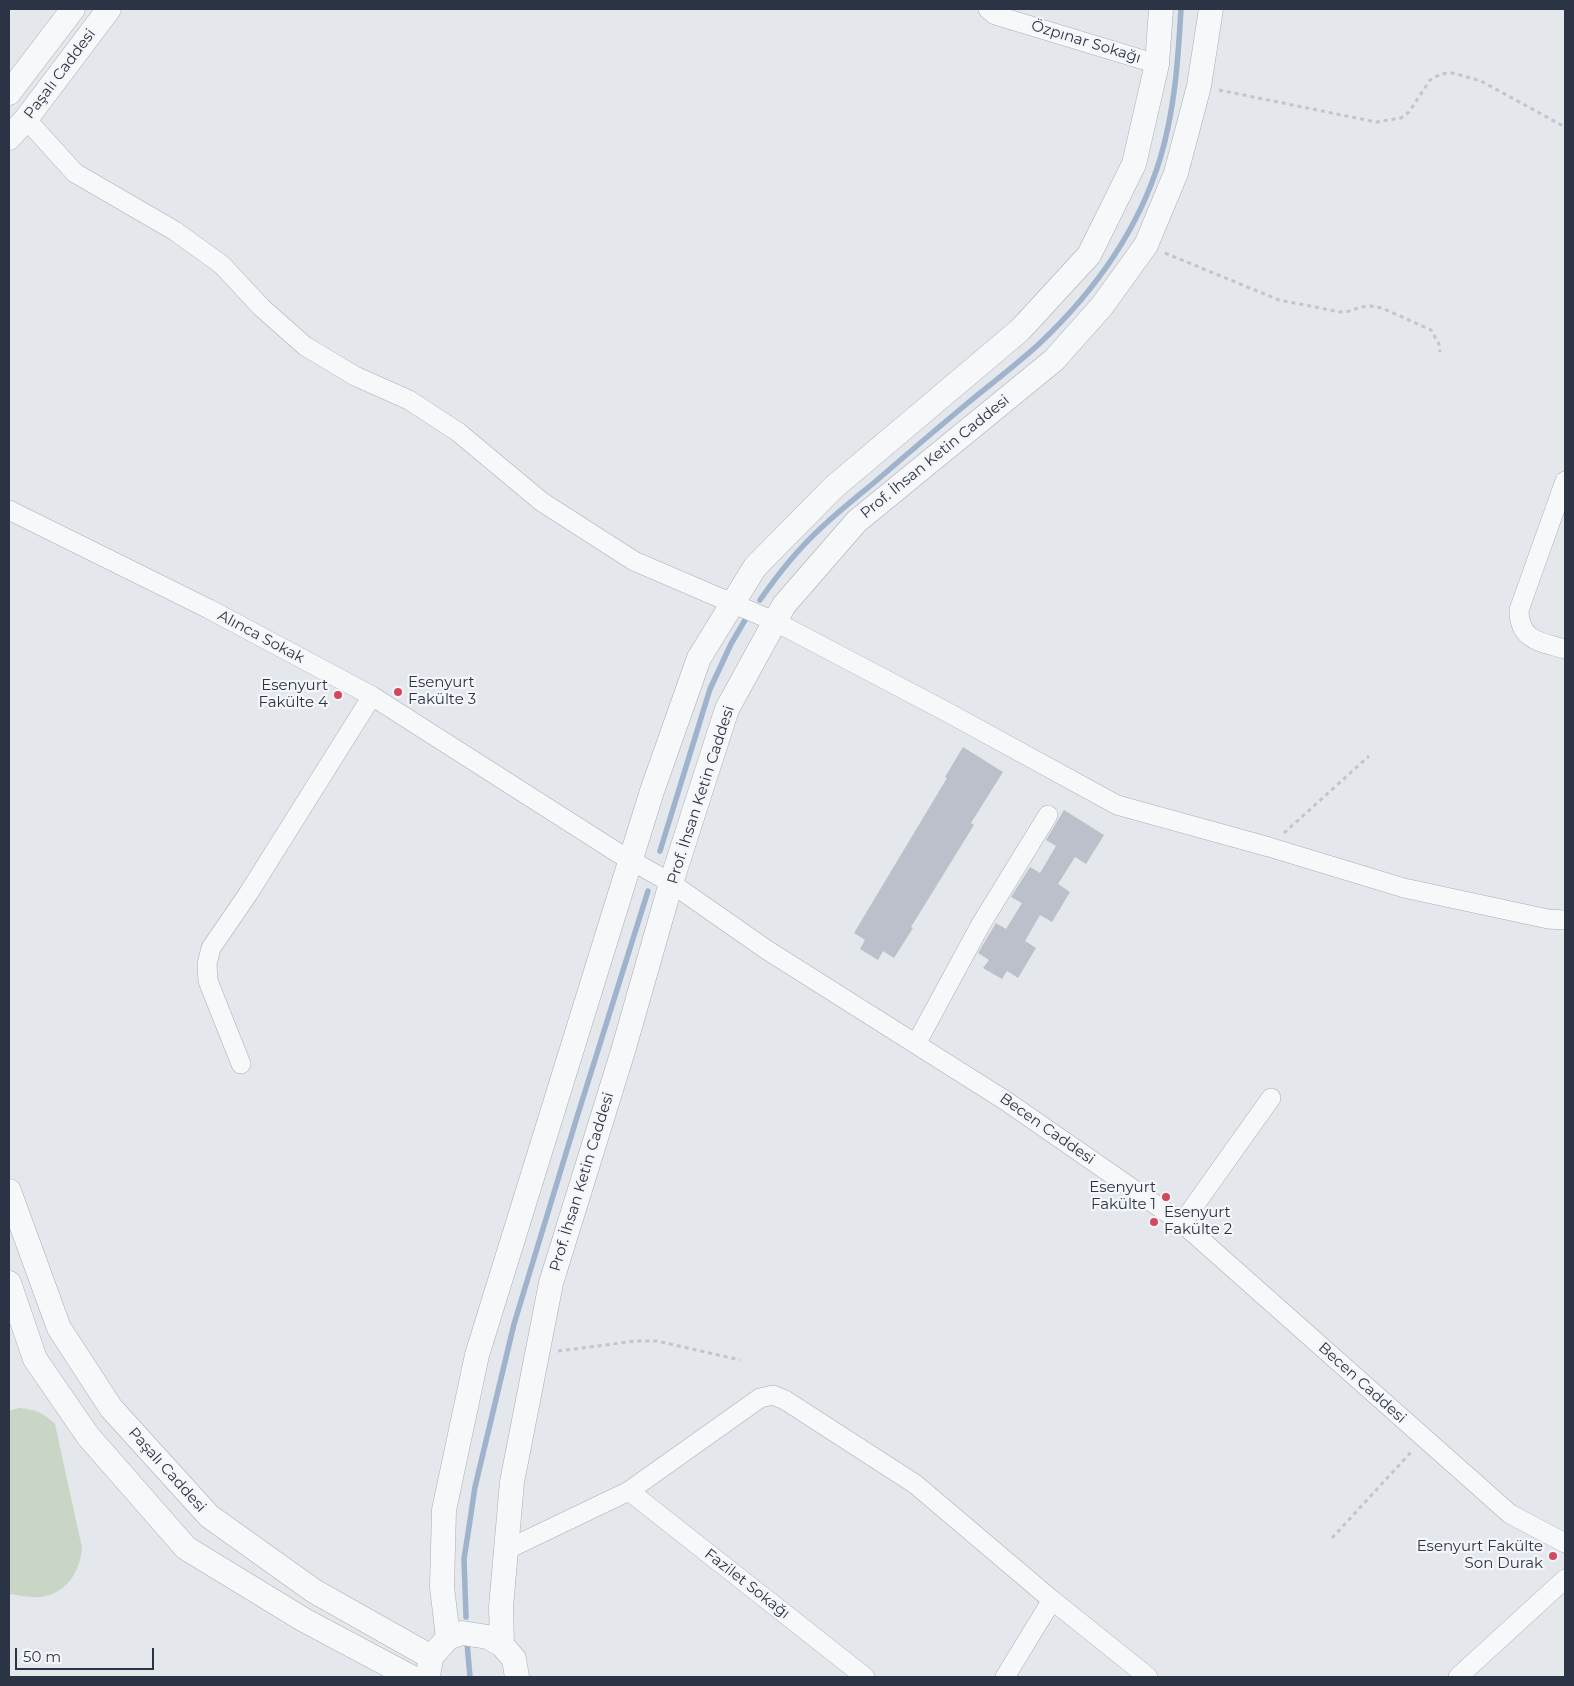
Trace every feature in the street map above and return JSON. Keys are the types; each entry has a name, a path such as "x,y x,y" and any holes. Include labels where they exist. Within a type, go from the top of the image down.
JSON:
{"street":[{"name":"Paşalı Caddesi","path":"9,93 73,9"},
{"name":"Paşalı Caddesi","path":"9,138 26,119 109,9"},
{"name":"Özpınar Sokağı","path":"988,9 995,15 1157,64"},
{"path":"448,1638 442,1587 444,1510 477,1355 630,860 699,658 755,567 834,487 1020,330 1089,255 1134,164 1157,64 1161,9"},
{"name":"Prof. İhsan Ketin Caddesi","path":"502,1645 501,1608 512,1482 551,1283 623,1051 671,883 727,709 784,605 857,521 1054,360 1102,306 1146,245 1176,173 1199,86 1211,9"},
{"path":"26,119 74,173 175,231 222,264 261,307 305,346 355,376 409,400 450,427 542,502 634,561 776,622 947,712 1117,805 1269,846 1404,888 1548,919 1565,920"},
{"path":"1565,481 1519,610 1519,619 1527,635 1535,640 1565,649"},
{"name":"Alınca Sokak","path":"10,510 209,609 372,696 630,860 671,883"},
{"path":"241,1064 208,981 207,964 211,948 248,894 372,696"},
{"path":"916,1044 982,924 1048,815"},
{"name":"Becen Caddesi","path":"671,883 767,950 1006,1101 1182,1223 1510,1514 1563,1542"},
{"path":"1182,1223 1271,1098"},
{"name":"Paşalı Caddesi","path":"9,1191 59,1328 111,1408 208,1516 314,1591 430,1667"},
{"path":"9,1282 35,1359 88,1436 186,1548 304,1620 411,1677"},
{"path":"506,1550 629,1490 760,1398 773,1394 915,1484 1052,1600 1148,1677"},
{"name":"Fazilet Sokağı","path":"629,1490 865,1677"},
{"path":"1458,1677 1565,1579"},
{"path":"1005,1677 1052,1600"},
{"path":"430,1667 448,1638 462,1633 471,1634 488,1636 502,1645 514,1659 517,1677"}],"path":[{"path":"1199,86 1376,122 1401,118 1409,112 1430,80 1441,74 1454,73 1481,81 1565,127"},
{"path":"1146,245 1279,300 1340,312 1351,311 1360,307 1372,306 1382,308 1431,330 1439,344 1440,352"},
{"path":"1269,846 1368,756"},
{"path":"537,1354 636,1341 656,1342 740,1360"},
{"path":"1332,1538 1424,1438"}],"green space":[{"path":"19,1408 38,1412 55,1424 82,1548 75,1573 64,1587 49,1595 40,1597 9,1594 9,1411"}],"building":[{"path":"963,747 1003,772 971,823 974,825 894,958 883,951 878,960 860,949 865,940 854,933 947,778 945,777"},
{"path":"1064,810 1104,835 1086,864 1075,857 1058,884 1070,892 1052,922 1040,915 1025,941 1036,948 1018,978 1007,971 1002,979 983,968 989,960 978,953 996,923 1006,929 1022,903 1011,897 1030,867 1040,873 1056,846 1046,840"}],"waterway":[{"path":"760,600 796,553 828,522 1039,344 1078,304 1112,259 1139,211 1151,186 1160,159 1172,103 1181,9"},
{"path":"660,851 710,689 731,644 745,620"},
{"path":"466,1617 464,1559 475,1487 514,1324 648,891"},
{"path":"467,1643 470,1677"}],"place":[{"name":"Esenyurt Fakülte 3","path":"398,692"},
{"name":"Esenyurt Fakülte 4","path":"338,695"},
{"name":"Esenyurt Fakülte 1","path":"1166,1197"},
{"name":"Esenyurt Fakülte 2","path":"1154,1222"},
{"name":"Esenyurt Fakülte Son Durak","path":"1553,1556"}]}
